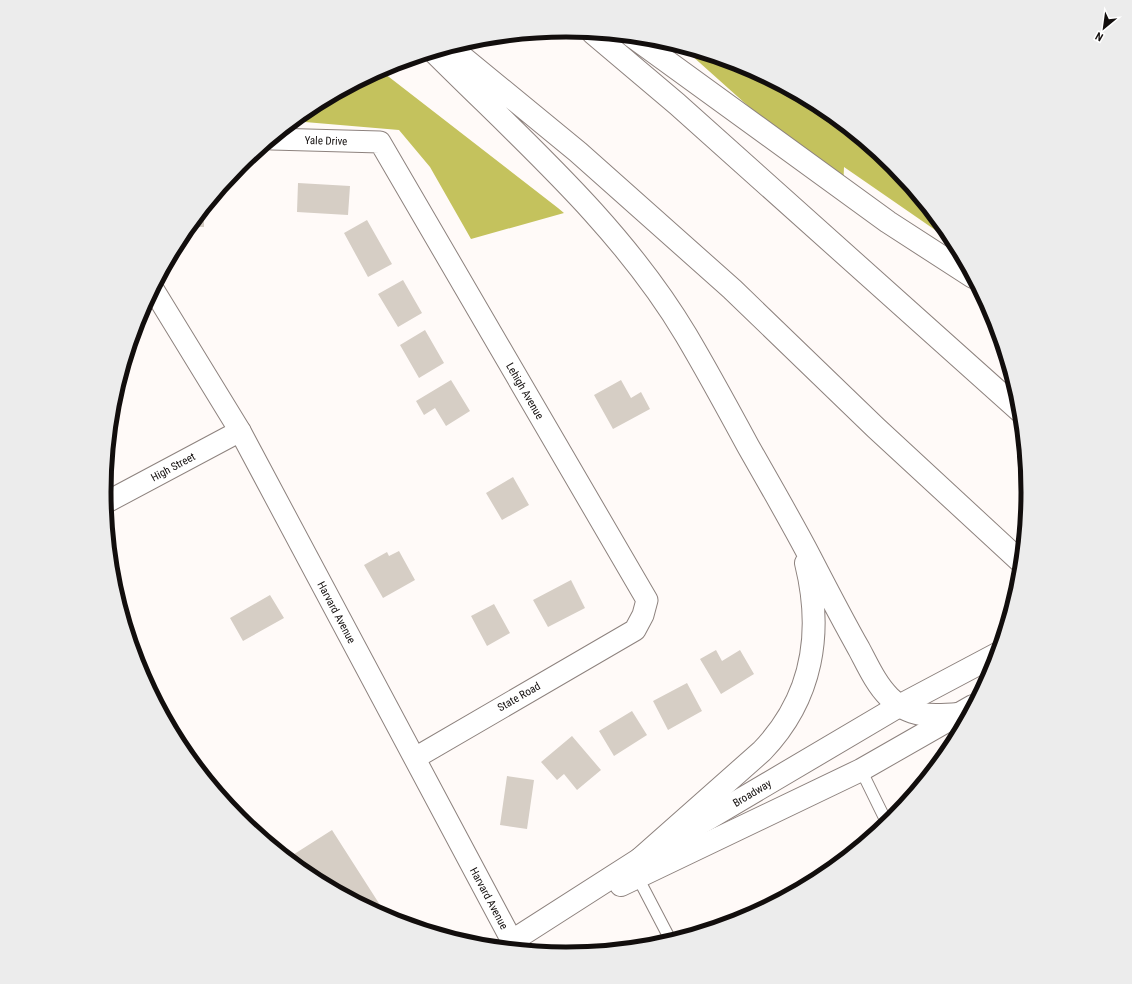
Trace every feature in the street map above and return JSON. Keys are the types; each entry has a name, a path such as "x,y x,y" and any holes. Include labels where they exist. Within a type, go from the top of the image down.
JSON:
{"main road":[{"path":"599,38 677,104 1012,403"},
{"path":"643,44 888,222 964,271"},
{"path":"455,51 578,152 732,289 876,428 1016,557"},
{"path":"438,56 585,202 656,288 701,360 799,536 836,608 878,684 899,706 924,716 965,710"},
{"path":"636,867 762,751 785,723 799,699 809,669 813,640 813,609 808,572 799,536"},
{"name":"Broadway","path":"508,943 636,867 899,706 989,658"},
{"name":"Broadway","path":"636,867 861,770 965,711"}],"street":[{"name":"Yale Drive","path":"279,139 380,142"},
{"name":"Lehigh Avenue","path":"380,142 647,600 643,615 635,630 622,637"},
{"name":"Harvard Avenue","path":"156,295 240,431 414,758 505,943"},
{"name":"High Street","path":"111,500 240,431"},
{"name":"State Road","path":"414,758 622,637"}],"lane":[{"path":"861,770 884,817"},
{"path":"636,867 668,935"}],"shaded area":[{"path":"691,55 712,61 767,84 794,98 843,131 888,170 927,215 940,233 844,167 843,191"},
{"path":"386,75 564,213 471,239 430,167 399,130 302,122 339,98"}],"building":[{"path":"298,183 350,186 348,215 297,212"},
{"path":"204,216 204,227 196,227"},
{"path":"367,220 392,264 368,277 344,233"},
{"path":"403,280 422,313 398,327 378,294"},
{"path":"425,330 444,363 419,378 400,345"},
{"path":"451,380 470,411 446,426 435,408 424,415 416,401"},
{"path":"621,380 631,398 641,392 650,409 613,429 594,395"},
{"path":"513,477 529,505 502,520 486,493"},
{"path":"399,551 415,580 383,598 364,565 387,552 389,556"},
{"path":"571,580 585,608 548,627 533,600"},
{"path":"270,595 284,618 243,641 230,618"},
{"path":"494,604 510,633 487,646 471,616"},
{"path":"716,650 722,661 740,650 754,674 721,694 700,659"},
{"path":"687,683 702,711 668,730 653,701"},
{"path":"632,711 647,735 614,756 599,731"},
{"path":"572,736 601,770 577,790 564,774 557,780 541,762"},
{"path":"507,776 534,780 527,829 500,825"},
{"path":"332,830 382,907 338,886 292,855"}]}
